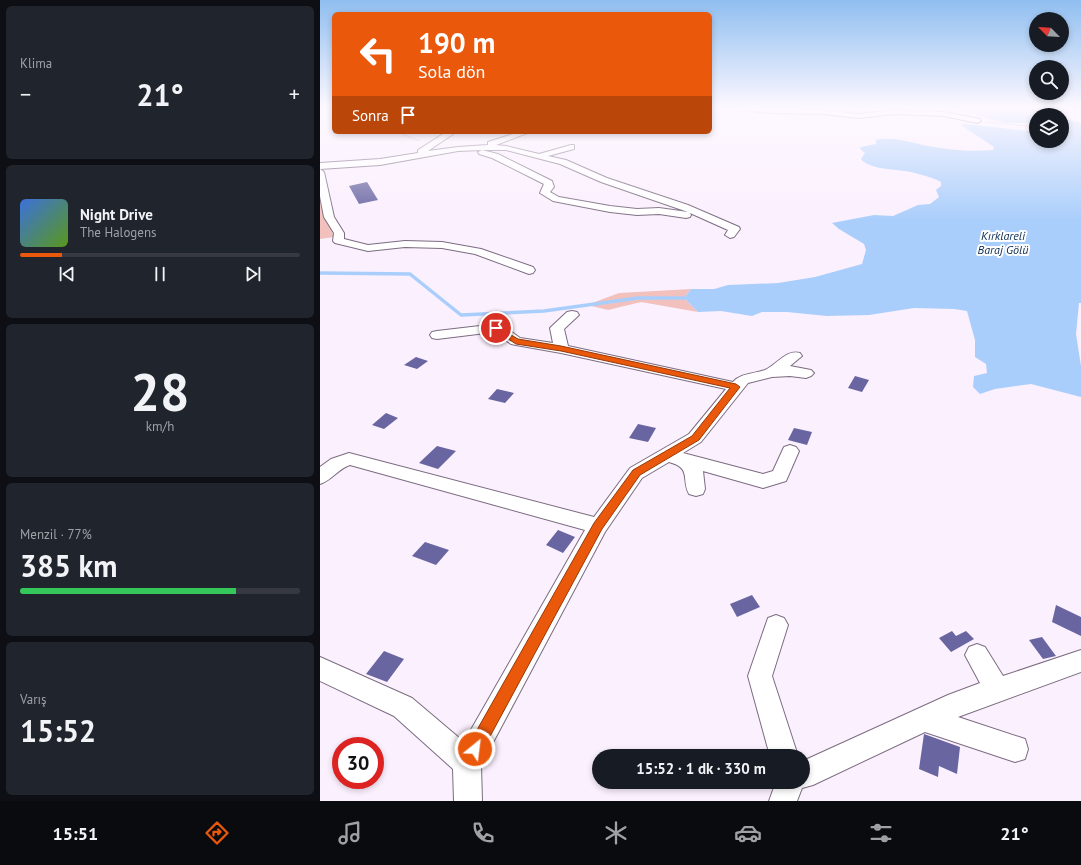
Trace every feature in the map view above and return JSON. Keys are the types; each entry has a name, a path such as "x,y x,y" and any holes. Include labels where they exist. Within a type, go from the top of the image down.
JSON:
{"street":[{"path":"412,156 433,145"},
{"path":"320,166 351,165 484,145"},
{"path":"540,155 571,147"},
{"path":"471,148 506,148 540,155 563,162 604,180 684,207 735,229 730,235"},
{"path":"471,148 495,156 549,183 549,187 545,193 556,199 637,212 659,211 674,213 724,224"},
{"path":"320,172 329,217 339,233 339,241 368,248 405,244 442,245 477,250 528,270"},
{"path":"561,349 557,328 572,315"},
{"path":"437,335 496,328 516,341 739,384 771,373 790,371 806,373"},
{"path":"771,373 795,356"},
{"path":"468,801 467,763 598,526 636,473 675,458 695,438 739,384"},
{"path":"675,458 763,481 780,476 790,451"},
{"path":"675,458 695,474 696,489"},
{"path":"320,477 337,463 349,459 598,526"},
{"path":"776,625 760,676 782,749"},
{"path":"977,655 998,690"},
{"path":"810,771 957,704 1081,661"},
{"path":"320,669 403,707 467,763"},
{"path":"925,719 1014,749"},
{"path":"783,801 787,789"}],"path":[{"path":"424,145 426,150"}],"shaded area":[{"path":"320,195 322,205 334,237 320,239"},
{"path":"691,289 684,298 698,312 641,302 608,310 587,305 619,293"}],"water":[{"name":"Kırklareli Baraj Gölü","path":"869,145 925,145 952,150 993,150 994,147 992,145 1029,145 1029,148 1069,148 1069,145 1081,145 1081,303 1079,303 1076,334 1081,366 1081,397 1031,384 995,389 980,394 973,387 974,376 987,373 986,364 975,357 975,340 967,311 954,309 914,308 869,315 827,316 787,312 762,312 752,316 721,311 698,312 684,298 691,289 714,289 728,285 778,283 815,277 862,264 866,250 864,244 832,223 874,215 893,216 918,205 930,204 939,197 936,190 941,186 941,182 930,177 911,172 877,167 865,163 861,159 865,153 860,149 861,147"}],"building":[{"path":"367,182 378,200 359,204 349,186"},
{"path":"416,357 428,361 417,369 404,365"},
{"path":"855,376 869,380 862,392 848,388"},
{"path":"497,389 514,393 505,403 488,399"},
{"path":"386,413 398,418 384,429 372,425"},
{"path":"638,424 656,428 648,442 629,438"},
{"path":"794,428 812,432 807,445 788,440"},
{"path":"437,446 456,451 438,469 419,463"},
{"path":"558,530 575,537 563,553 546,545"},
{"path":"425,542 449,550 436,565 412,556"},
{"path":"752,595 760,607 737,617 730,604"},
{"path":"1056,605 1081,617 1081,636 1052,622"},
{"path":"952,631 956,636 966,631 974,639 951,652 939,638"},
{"path":"1042,637 1056,656 1043,659 1029,640"},
{"path":"384,651 404,659 387,682 366,674"},
{"path":"924,734 960,747 957,774 939,766 938,777 919,769"}],"waterway":[{"path":"320,273 410,274 461,315 544,311 638,298 684,298"}],"route":[{"path":"475,749 598,526 636,473 695,438 736,387 561,349 516,341 496,328"}]}
